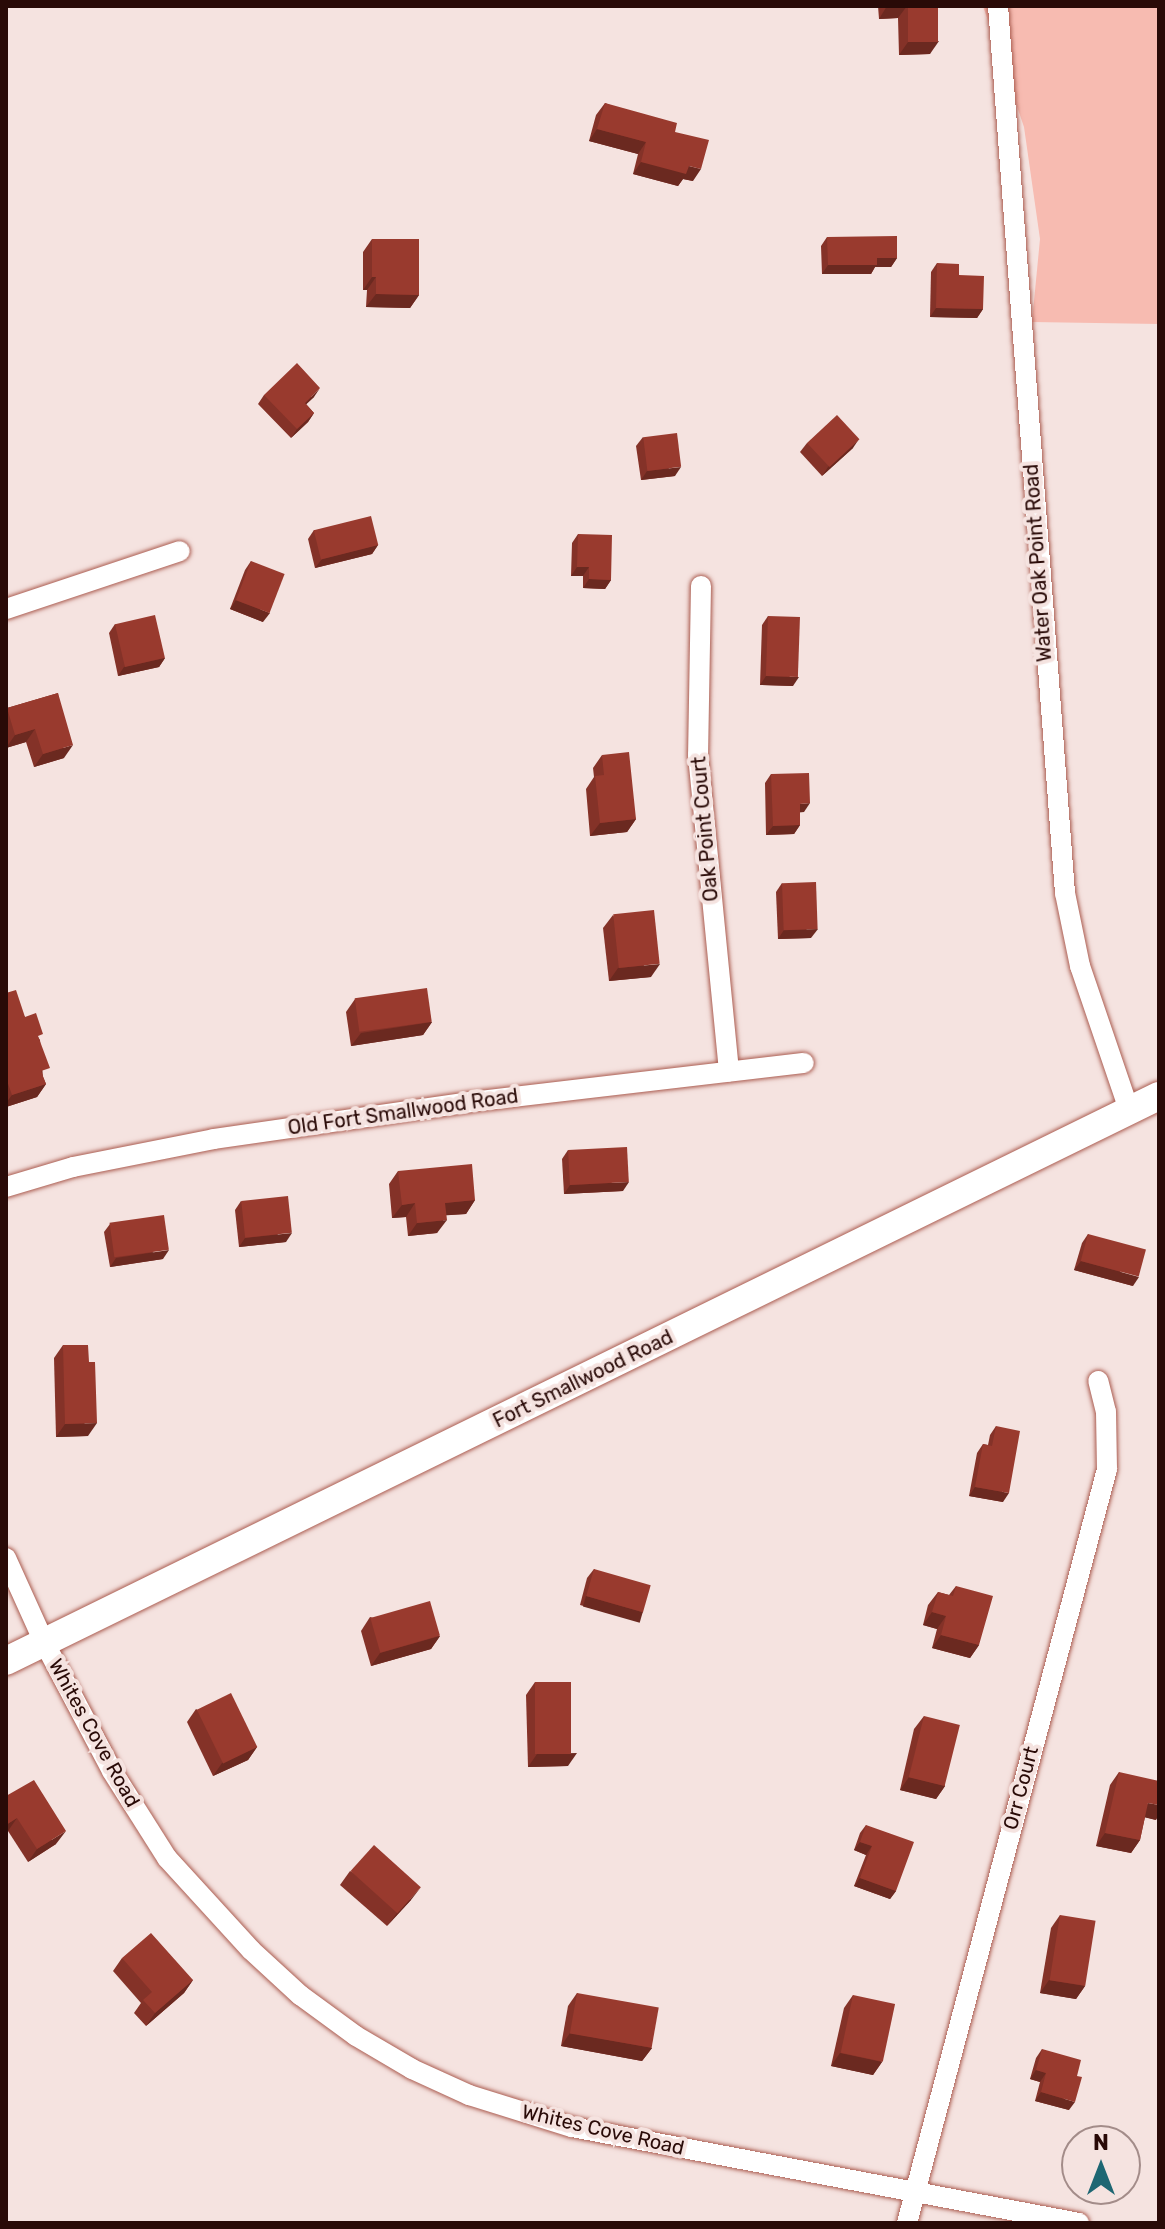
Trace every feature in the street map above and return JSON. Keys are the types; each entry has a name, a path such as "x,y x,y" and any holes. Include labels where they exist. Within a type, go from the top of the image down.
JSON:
{"main road":[{"name":"Fort Smallwood Road","path":"6,1661 1159,1096"}],"street":[{"name":"Water Oak Point Road","path":"998,6 1065,893 1080,966 1129,1110"},
{"path":"6,609 180,551"},
{"name":"Oak Point Court","path":"701,586 698,755 729,1071"},
{"name":"Old Fort Smallwood Road","path":"6,1187 73,1167 214,1139 426,1108 804,1063"},
{"name":"Orr Court","path":"907,2223 1107,1469 1106,1412 1098,1381"},
{"name":"Whites Cove Road","path":"6,1558 44,1642 112,1771 167,1858 251,1950 300,1995 356,2036 412,2069 525,2114 572,2127 1079,2223"}],"shaded area":[{"path":"983,6 1159,6 1159,324 1032,322 1040,239 1024,127"}],"building":[{"path":"908,6 938,6 938,42 908,42"},
{"path":"605,103 677,123 675,132 709,140 701,169 689,166 686,174 641,162 646,142 597,129"},
{"path":"897,236 897,258 877,258 877,265 828,265 827,237"},
{"path":"372,239 419,239 419,295 376,294 376,277 372,277"},
{"path":"937,263 959,264 959,275 984,276 983,309 936,308"},
{"path":"297,363 320,388 305,403 314,413 297,429 264,395"},
{"path":"837,415 860,439 830,467 807,443"},
{"path":"677,433 681,467 647,471 643,437"},
{"path":"371,516 378,545 321,559 314,530"},
{"path":"578,534 612,535 611,580 589,579 589,567 577,567"},
{"path":"251,561 285,574 270,613 236,600"},
{"path":"155,615 165,658 125,667 115,624"},
{"path":"768,616 800,617 798,677 766,676"},
{"path":"58,693 73,745 43,754 35,729 15,735 7,708"},
{"path":"629,752 636,819 600,823 595,776 604,775 602,755"},
{"path":"809,773 810,803 800,804 800,825 773,826 771,774"},
{"path":"816,882 818,929 784,930 782,883"},
{"path":"654,910 660,964 619,968 613,914"},
{"path":"427,988 432,1022 359,1032 355,998"},
{"path":"16,990 25,1017 36,1013 43,1034 38,1036 50,1068 41,1071 46,1084 12,1095 6,1078 6,993"},
{"path":"627,1147 629,1182 570,1185 568,1150"},
{"path":"472,1164 475,1200 445,1203 447,1220 417,1223 415,1203 402,1205 398,1171"},
{"path":"288,1196 292,1233 245,1238 241,1201"},
{"path":"164,1215 169,1250 114,1257 110,1223"},
{"path":"1088,1234 1146,1250 1139,1277 1081,1261"},
{"path":"63,1345 88,1345 89,1362 95,1362 97,1423 65,1424"},
{"path":"996,1426 1020,1431 1009,1493 975,1487 983,1444 992,1446"},
{"path":"594,1569 651,1585 643,1612 586,1596"},
{"path":"956,1586 993,1596 979,1645 941,1635 946,1616 932,1612 938,1592 953,1596"},
{"path":"430,1601 440,1636 380,1653 370,1618"},
{"path":"535,1682 571,1682 571,1754 535,1754"},
{"path":"231,1693 257,1747 223,1764 197,1710"},
{"path":"924,1716 960,1725 945,1786 909,1777"},
{"path":"1119,1772 1159,1781 1159,1805 1148,1803 1140,1840 1105,1833"},
{"path":"34,1780 66,1831 37,1849 17,1818 6,1825 6,1796"},
{"path":"866,1825 914,1842 896,1891 860,1878 872,1846 860,1842"},
{"path":"374,1845 421,1887 397,1913 351,1871"},
{"path":"1060,1915 1096,1921 1085,1986 1050,1980"},
{"path":"151,1933 193,1980 155,2013 143,2000 152,1992 122,1958"},
{"path":"577,1993 659,2007 652,2048 570,2033"},
{"path":"853,1995 895,2004 883,2062 841,2053"},
{"path":"1042,2049 1081,2060 1077,2076 1082,2077 1075,2102 1041,2092 1046,2073 1036,2070"}]}
